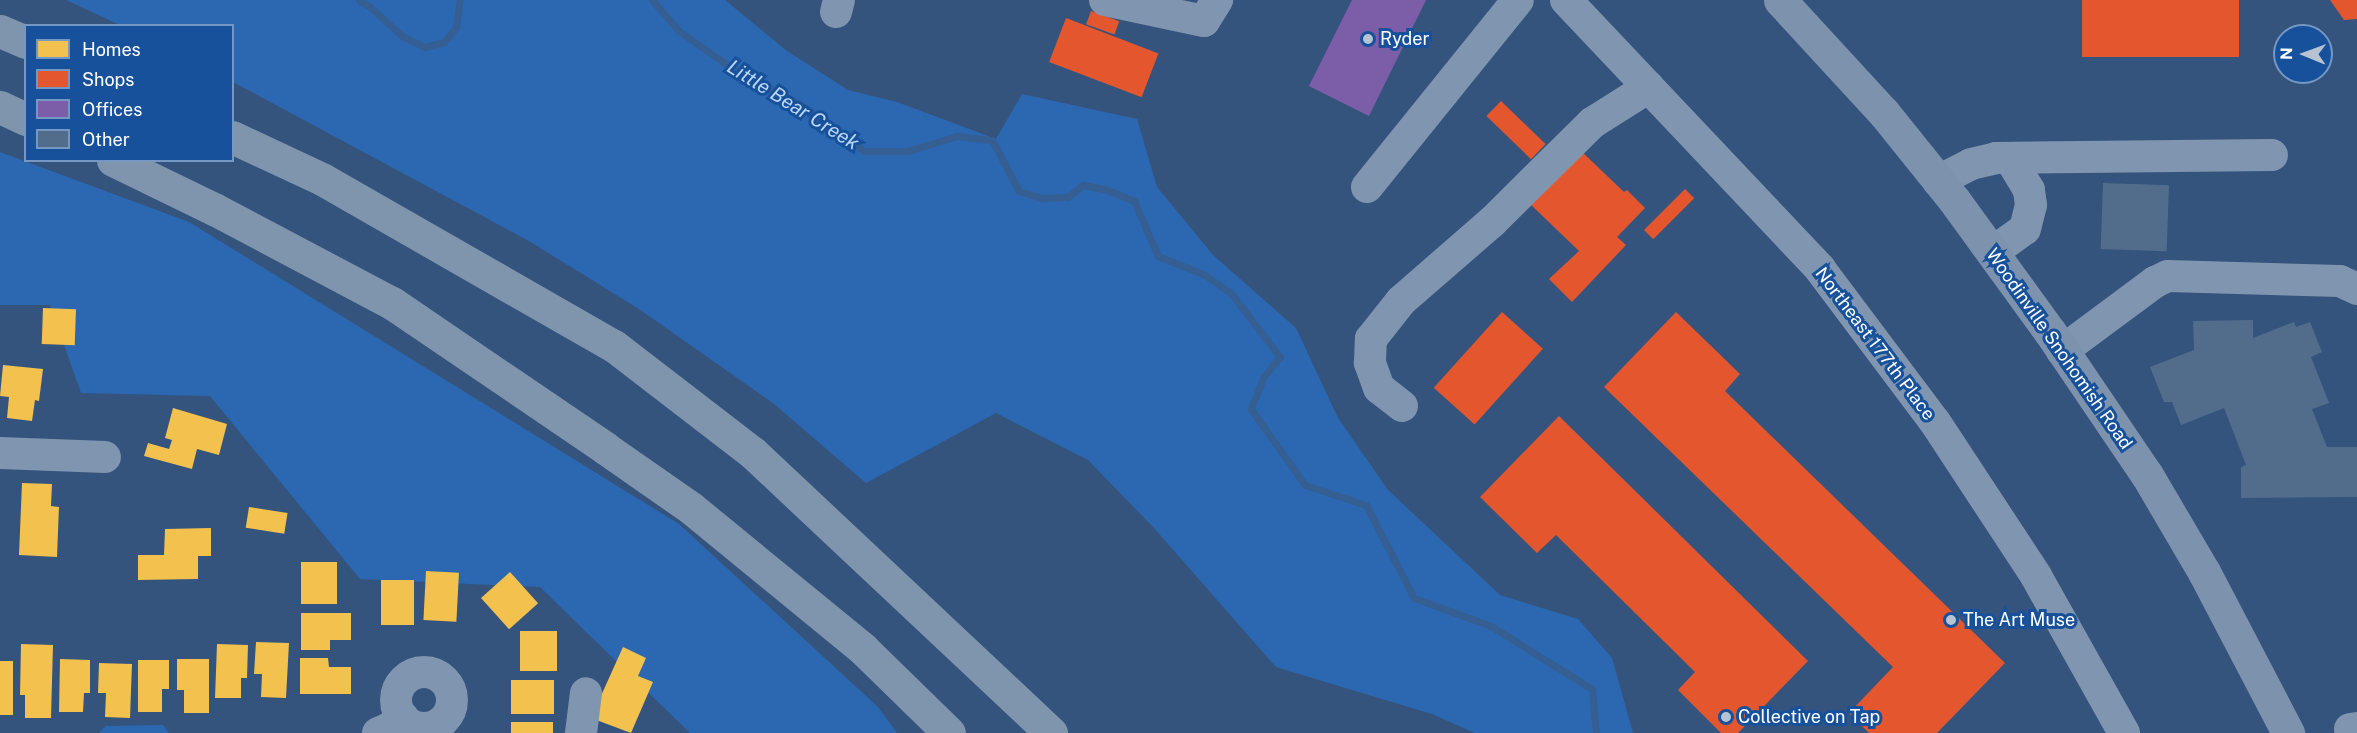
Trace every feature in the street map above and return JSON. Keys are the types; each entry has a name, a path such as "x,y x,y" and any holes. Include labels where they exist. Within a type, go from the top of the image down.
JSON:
{"highway":[{"path":"0,31 24,41"},
{"path":"0,106 24,118"},
{"path":"234,137 322,179 614,346 753,453 1051,733"},
{"path":"117,162 216,210 392,303 691,508 863,650 949,733"},
{"path":"863,650 925,733"}],"main road":[{"name":"Woodinville Snohomish Road","path":"1780,0 1884,113 1994,252 2146,475 2204,572 2288,733"}],"street":[{"path":"1105,0 1204,21 1217,0"},
{"path":"1366,187 1518,0"},
{"name":"Northeast 177th Place","path":"1566,0 1820,269 1935,422 2036,576 2124,733"},
{"path":"1402,406 1379,388 1370,363 1371,339 1401,301 1492,222 1592,123 1649,87"},
{"path":"1938,181 1971,164 2010,158 2272,155"},
{"path":"1994,252 2025,228 2031,205 2028,190 2010,158"},
{"path":"2062,351 2155,282 2168,276 2340,281 2357,289"},
{"path":"0,453 105,458"},
{"path":"581,733 586,693"}],"shaded area":[{"path":"66,0 725,0 787,51 848,90 897,102 996,139 1022,94 1137,119 1157,187 1213,255 1296,328 1338,418 1388,490 1500,595 1578,619 1612,658 1633,733 1475,733 1432,714 1276,667 1154,528 1088,460 996,413 866,483 773,403 639,309 529,241 234,83 234,24 118,24"},
{"path":"0,152 189,222 679,524 878,707 897,733 690,733 540,587 360,579 210,396 81,393 50,305 0,305"},
{"path":"163,725 169,733 99,733 106,726"}],"building: Homes":[{"path":"43,308 76,309 75,345 42,344"},
{"path":"3,365 43,369 39,401 35,400 32,421 7,418 9,397 0,396"},
{"path":"173,408 227,424 219,455 197,449 192,469 144,456 148,443 169,449 172,440 165,438"},
{"path":"22,483 52,484 51,506 59,507 57,557 19,555"},
{"path":"249,507 288,513 284,534 246,528"},
{"path":"211,528 211,556 198,556 198,579 138,580 138,555 164,555 165,529"},
{"path":"301,562 337,562 337,604 301,604"},
{"path":"426,571 459,573 456,622 423,620"},
{"path":"510,572 538,603 509,629 481,598"},
{"path":"381,580 414,580 414,625 381,625"},
{"path":"301,613 351,613 351,640 330,640 330,650 301,650"},
{"path":"520,631 557,631 557,671 520,671"},
{"path":"256,642 289,643 286,698 261,697 262,674 254,674"},
{"path":"21,644 53,645 51,718 25,718 25,695 20,695"},
{"path":"217,644 248,645 247,678 241,678 241,698 215,698"},
{"path":"623,647 646,658 638,676 653,682 631,733 591,718"},
{"path":"300,658 328,658 329,667 351,667 351,694 300,694"},
{"path":"60,659 90,660 90,693 84,693 83,712 59,712"},
{"path":"177,659 209,659 209,713 184,713 184,690 177,690"},
{"path":"138,660 169,660 169,689 162,689 162,712 138,712"},
{"path":"0,661 13,661 13,715 0,715"},
{"path":"99,663 132,664 130,718 105,717 106,693 98,693"},
{"path":"511,680 554,680 554,714 511,714"},
{"path":"511,722 553,722 553,733 511,733"}],"building: Shops":[{"path":"2082,0 2239,0 2239,57 2082,57"},
{"path":"2330,0 2357,0 2357,19 2344,20"},
{"path":"1091,11 1119,21 1114,34 1086,24"},
{"path":"1066,18 1158,53 1142,97 1049,62"},
{"path":"1501,101 1546,144 1531,159 1486,116"},
{"path":"1580,150 1624,192 1627,190 1645,208 1617,237 1626,245 1572,302 1549,279 1579,251 1529,203"},
{"path":"1685,189 1694,198 1653,239 1644,230"},
{"path":"1502,312 1543,349 1475,425 1434,388"},
{"path":"1676,312 1740,374 1725,391 2005,663 1937,733 1869,733 1849,713 1893,667 1604,387"},
{"path":"1559,416 1808,661 1738,733 1721,733 1678,690 1695,672 1556,535 1537,553 1480,497"}],"building: Offices":[{"path":"1352,0 1426,0 1369,116 1309,86"}],"building: Other":[{"path":"2103,183 2169,185 2167,251 2101,249"},
{"path":"2253,320 2253,338 2294,322 2296,327 2310,322 2322,352 2311,357 2329,403 2312,409 2327,447 2357,447 2357,497 2241,498 2241,467 2246,465 2224,408 2181,425 2172,402 2164,402 2150,367 2194,350 2193,321"}],"waterway":[{"name":"Little Bear Creek","path":"359,0 402,36 425,47 444,42 456,27 460,0"},
{"name":"Little Bear Creek","path":"652,0 679,31 739,73 801,105 864,151 908,151 957,136 992,140 1019,191 1042,198 1068,197 1083,185 1108,190 1134,201 1158,256 1205,275 1231,293 1280,357 1264,376 1251,409 1305,485 1366,505 1414,598 1491,626 1592,689 1596,733"}],"place":[{"name":"Ryder","path":"1368,39"},
{"name":"The Art Muse","path":"1951,620"},
{"name":"Collective on Tap","path":"1726,717"}]}
